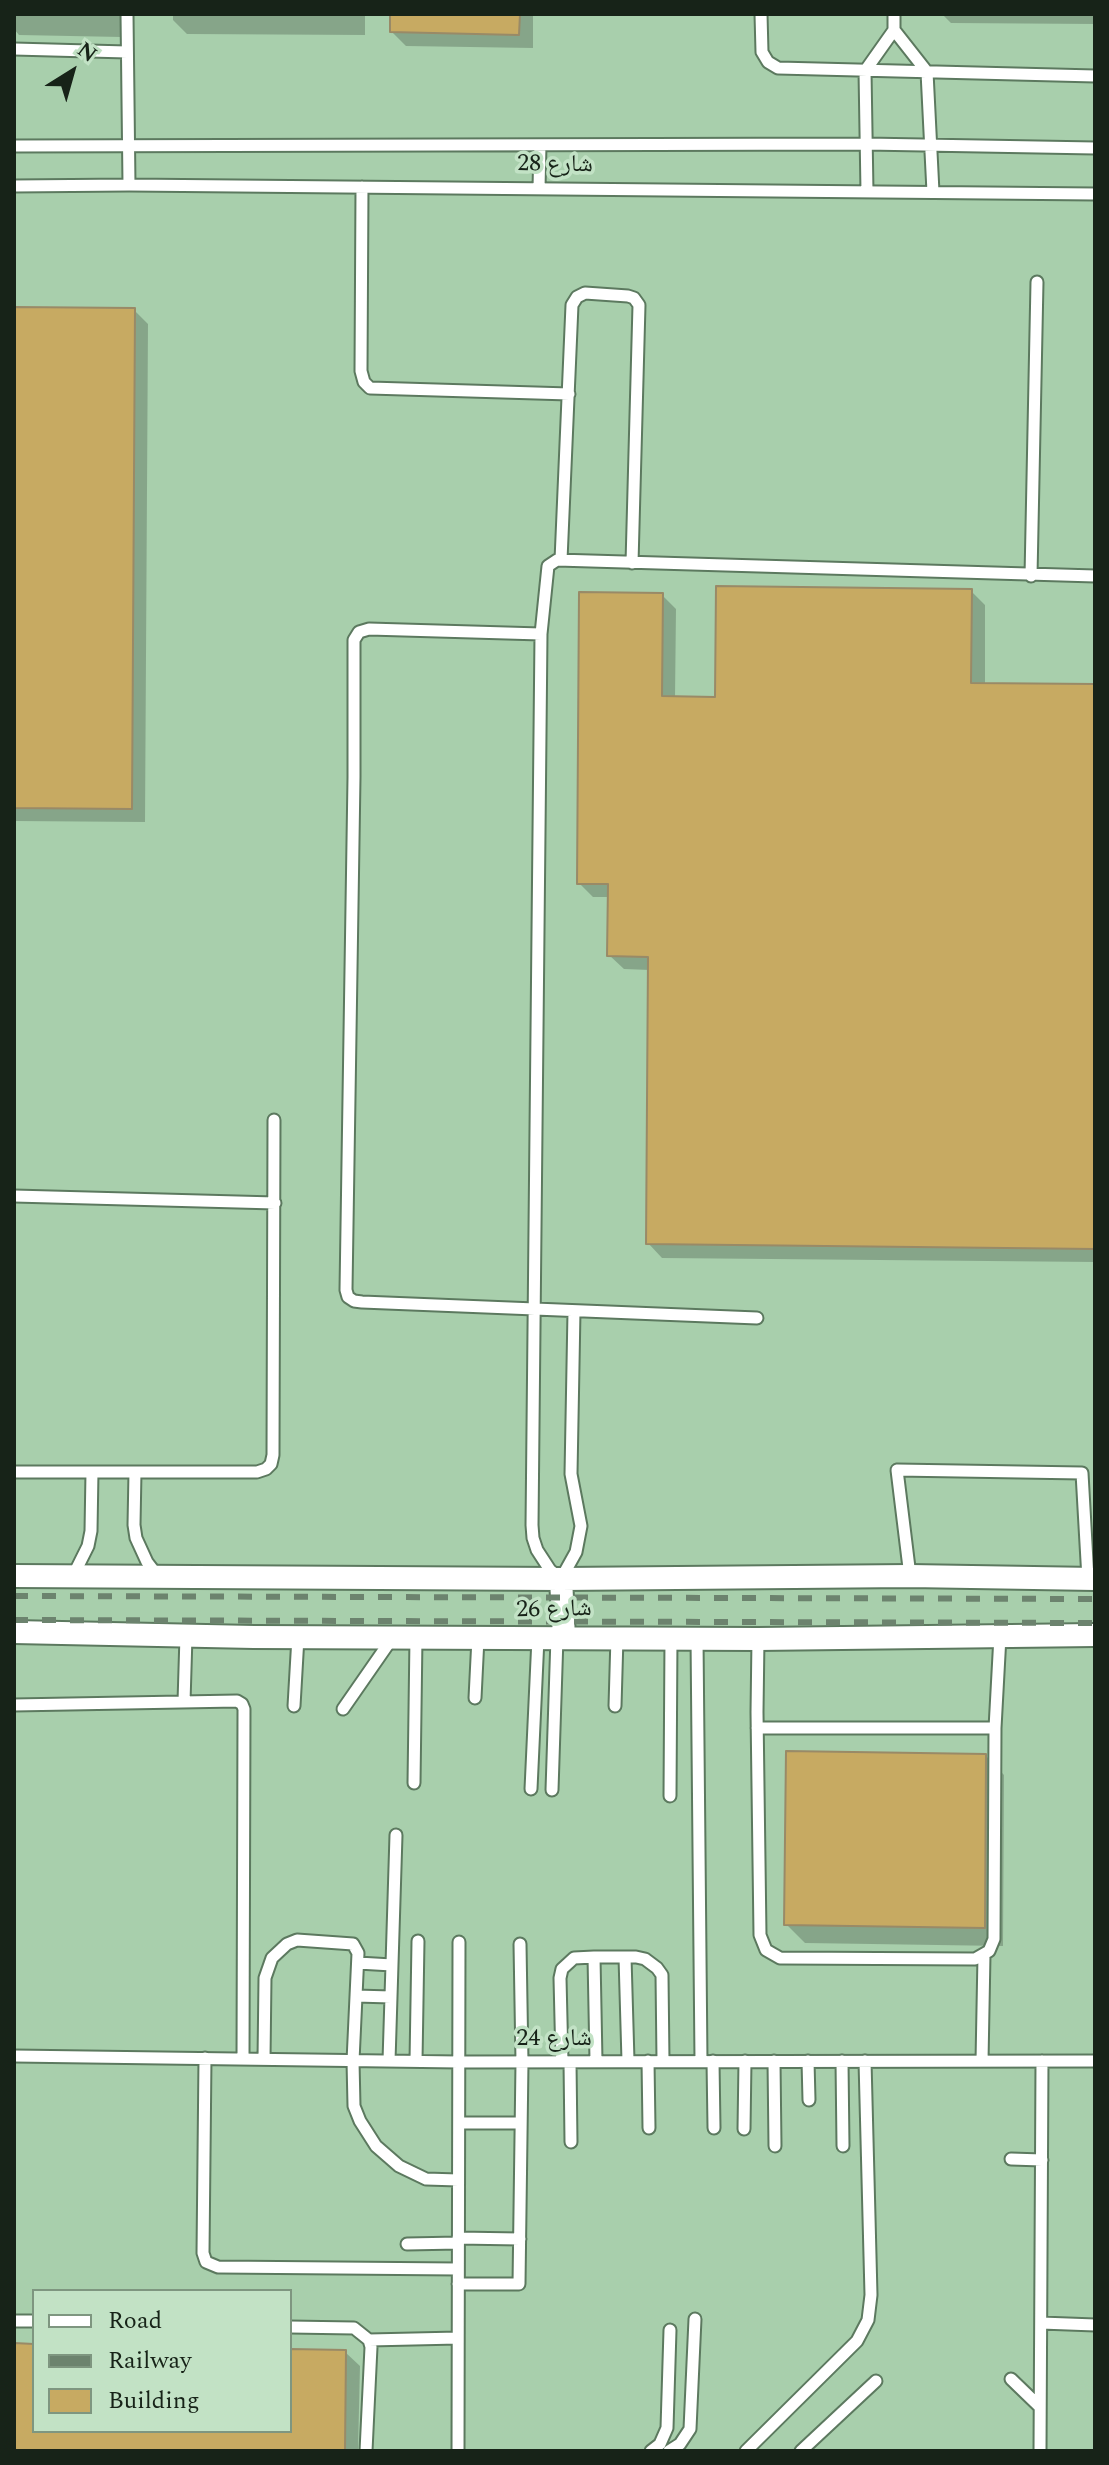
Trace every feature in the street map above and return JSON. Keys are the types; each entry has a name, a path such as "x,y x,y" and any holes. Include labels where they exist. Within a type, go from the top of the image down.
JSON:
{"street":[{"name":"شارع 26","path":"14,1576 561,1579 910,1576 1091,1579"},
{"path":"553,1637 561,1579"},
{"name":"شارع 26","path":"14,1632 758,1639 1095,1635"}],"lane":[{"path":"127,14 129,185"},
{"path":"761,14 762,52 768,62 778,68 1095,76"},
{"path":"867,192 865,71 894,30 894,14"},
{"path":"894,30 927,72 933,192"},
{"path":"14,49 127,52"},
{"name":"شارع 28","path":"14,146 866,144 1095,148"},
{"path":"539,188 540,145"},
{"name":"شارع 28","path":"14,186 1095,194"},
{"path":"362,187 361,371 364,382 370,388 569,394"},
{"path":"1031,576 1037,282"},
{"path":"561,560 572,305 577,297 585,293 634,298 639,305 632,563"},
{"path":"574,1311 571,1474 581,1526 576,1552 561,1579 550,1570 533,1538 541,634 547,570 551,563 561,560 1095,576"},
{"path":"541,634 369,629 359,632 353,645 348,1297 354,1301 757,1318"},
{"path":"14,1472 257,1472 271,1464 274,1120"},
{"path":"14,1196 275,1203"},
{"path":"910,1576 897,1470 1082,1473 1091,1579"},
{"path":"72,1577 88,1546 91,1531 92,1472"},
{"path":"135,1472 136,1538 147,1562 160,1578"},
{"path":"184,1702 186,1636"},
{"path":"343,1709 404,1636"},
{"path":"404,1636 414,1783"},
{"path":"758,1639 761,1943 780,1958 975,1959 984,1955 994,1939 995,1728 1000,1636"},
{"path":"294,1706 298,1637"},
{"path":"531,1789 553,1637"},
{"path":"552,1790 553,1637"},
{"path":"615,1706 617,1637"},
{"path":"670,1796 671,1637"},
{"path":"475,1698 478,1638"},
{"path":"697,1638 707,2061 714,2128"},
{"path":"14,1705 237,1701 242,1704 243,2059"},
{"path":"757,1728 995,1728"},
{"path":"389,2061 396,1835"},
{"path":"264,2059 265,1978 267,1968 279,1950 297,1940 350,1943 358,1950 353,2061 354,2106 360,2121 376,2146 399,2166 426,2179 458,2180"},
{"path":"416,2061 418,1941"},
{"path":"458,2451 459,1942"},
{"path":"458,2284 519,2284 520,1944"},
{"path":"982,2061 984,1955"},
{"path":"594,1957 596,2061"},
{"path":"625,1957 628,2061"},
{"path":"571,2142 560,1978 562,1969 574,1958 645,1959 657,1968 662,1975 663,2061"},
{"path":"358,1963 392,1965"},
{"path":"356,1996 391,1997"},
{"name":"شارع 24","path":"14,2056 459,2062 1095,2061"},
{"path":"205,2058 203,2253 206,2262 218,2267 458,2269"},
{"path":"648,2061 649,2128"},
{"path":"744,2129 745,2061"},
{"path":"774,2061 775,2146"},
{"path":"808,2061 809,2100"},
{"path":"842,2061 843,2146"},
{"path":"746,2451 857,2341 868,2320 871,2295 865,2061"},
{"path":"1040,2451 1042,2061"},
{"path":"459,2123 521,2123"},
{"path":"1011,2159 1042,2160"},
{"path":"407,2244 520,2239"},
{"path":"669,2451 686,2437 692,2420 695,2319"},
{"path":"1041,2323 1095,2325"},
{"path":"292,2327 354,2328 369,2340 366,2451"},
{"path":"651,2451 660,2444 667,2428 670,2330"},
{"path":"369,2340 458,2338"},
{"path":"1011,2379 1040,2407"},
{"path":"801,2451 876,2381"}],"shaded area":[{"path":"14,14 1095,14 1095,2451 14,2451"}],"building":[{"path":"390,14 520,14 519,35 390,32"},
{"path":"14,307 135,308 132,809 14,808"},
{"path":"716,586 972,589 971,683 1095,684 1095,1249 646,1244 648,957 607,956 608,884 577,884 579,592 663,593 662,696 715,697"},
{"path":"786,1751 986,1754 985,1928 784,1925"},
{"path":"14,2343 32,2344 32,2433 292,2433 292,2349 346,2350 345,2451 14,2451"}],"railway":[{"path":"14,1596 1095,1599"},
{"path":"14,1620 1095,1623"}]}
